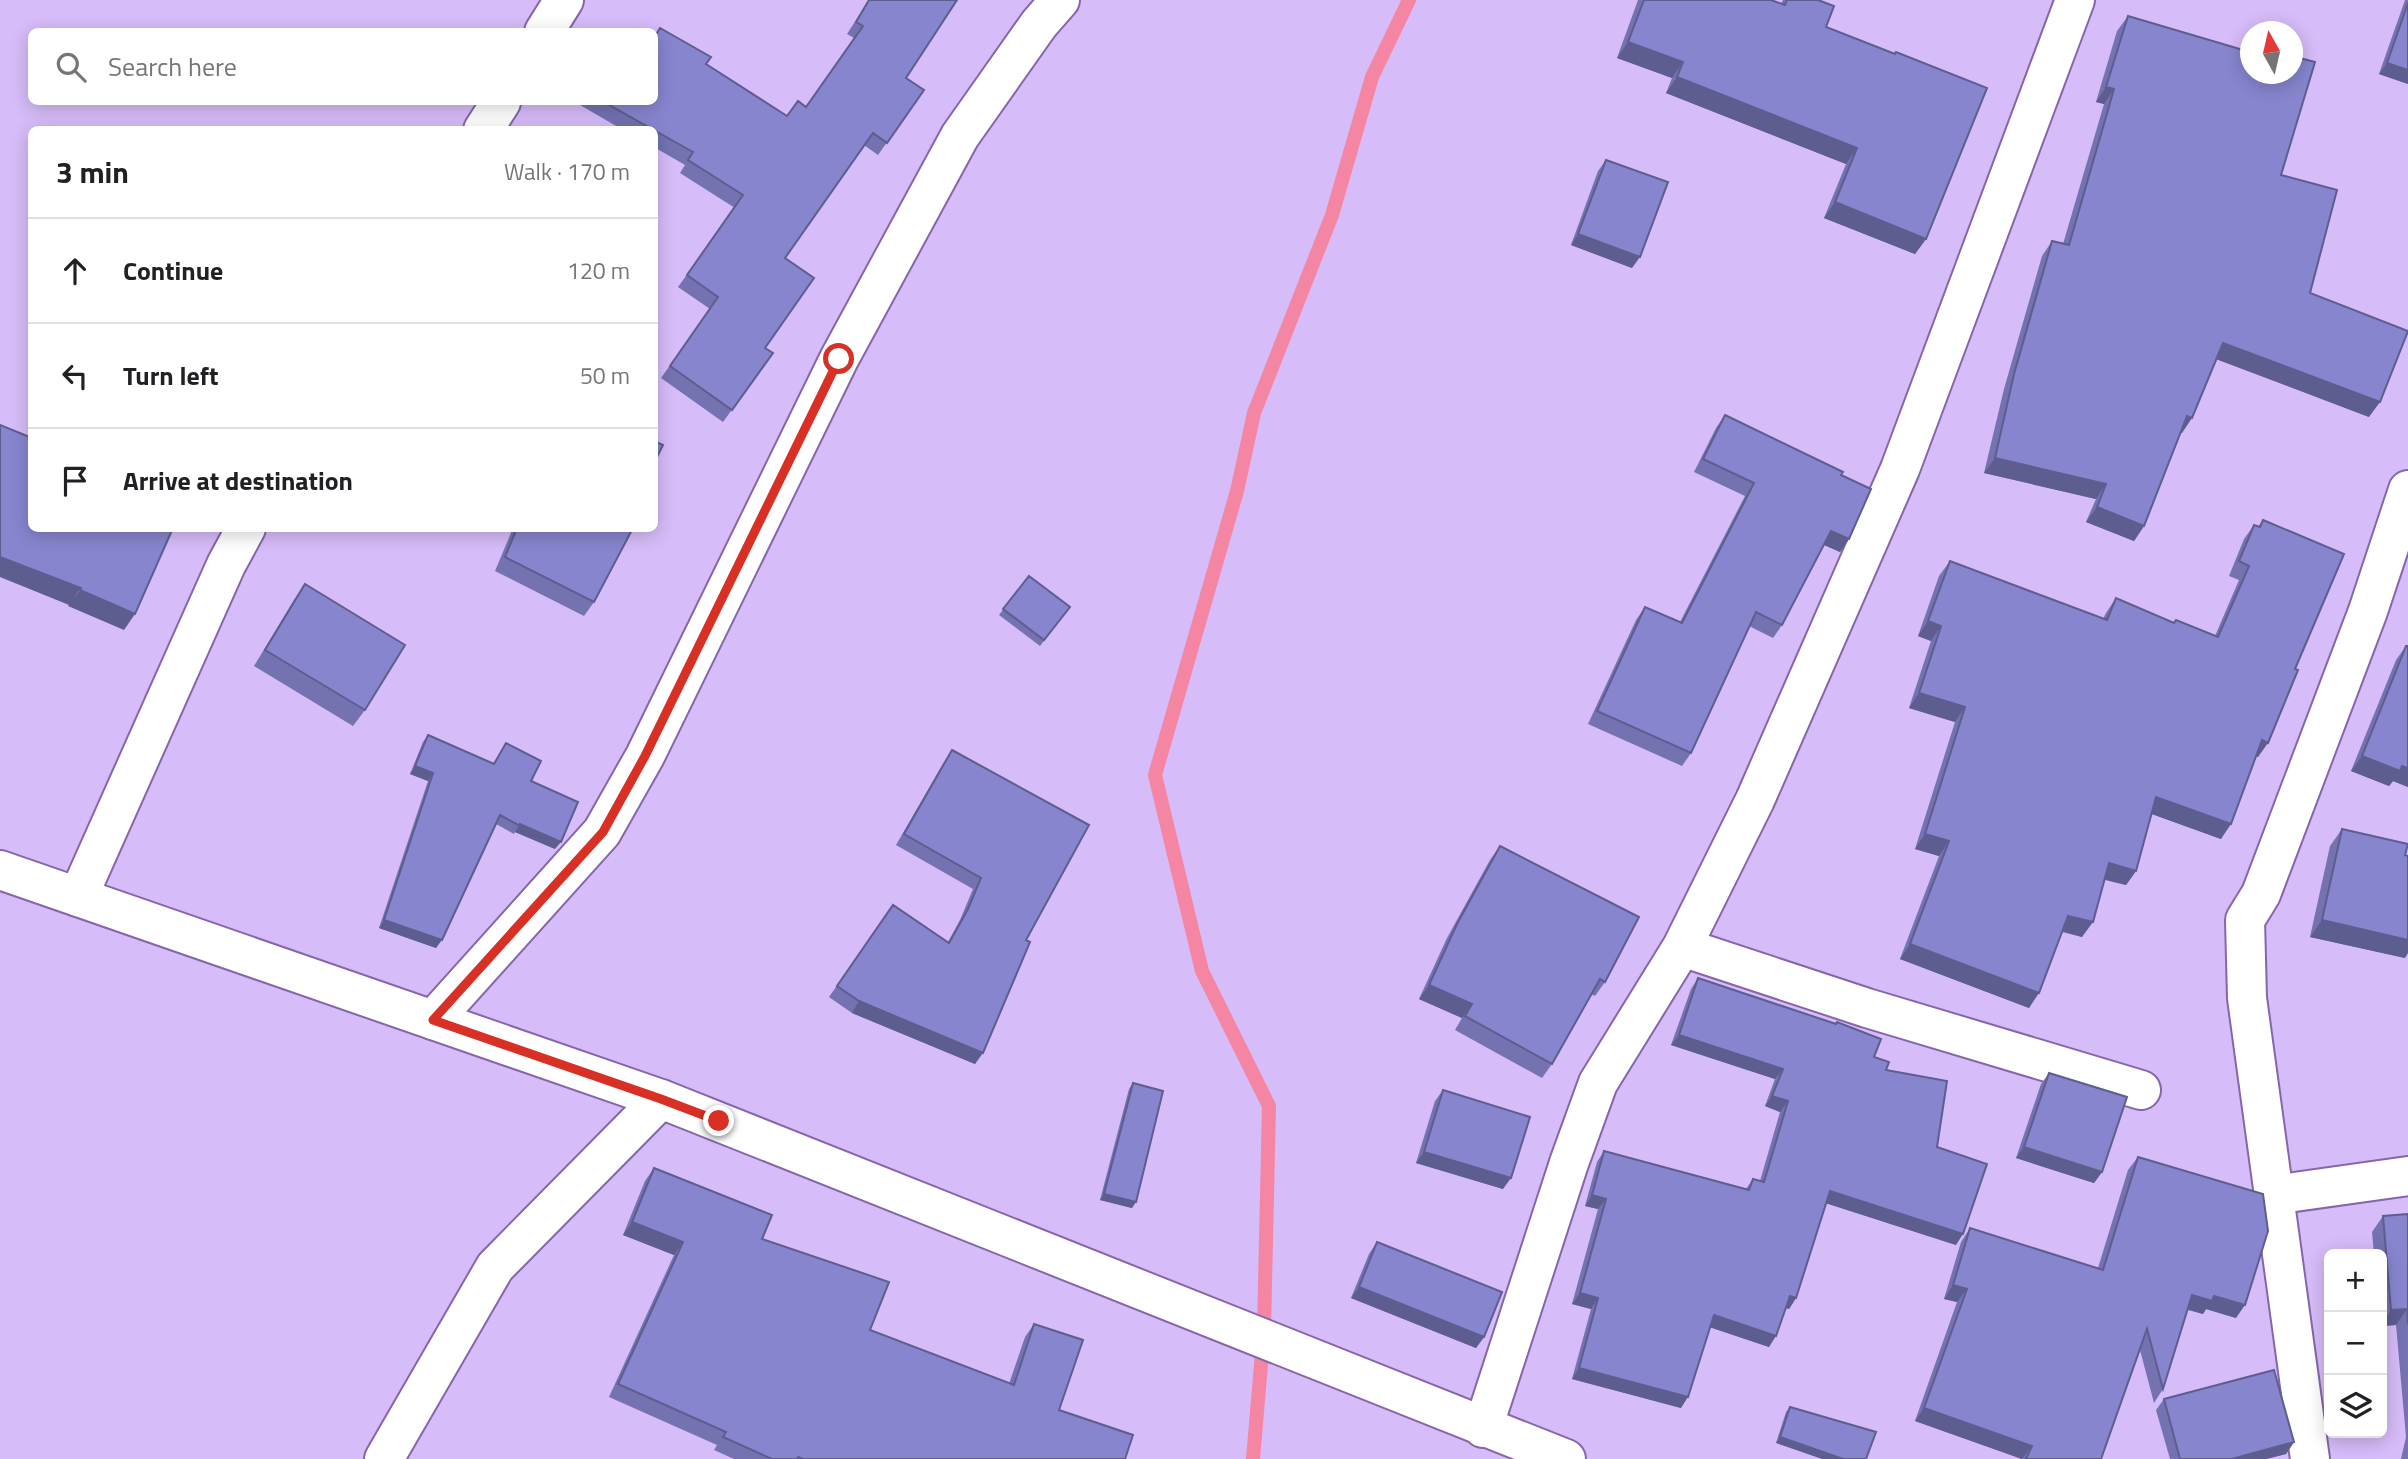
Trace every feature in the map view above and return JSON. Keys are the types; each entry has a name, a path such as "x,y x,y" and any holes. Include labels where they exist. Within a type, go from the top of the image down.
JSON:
{"street":[{"path":"546,28 564,0"},
{"path":"433,1020 603,832 645,756 839,359 960,136 1039,24 1060,0"},
{"path":"1483,1428 1569,1163 1598,1083 1682,947 1755,800 1900,469 2075,0"},
{"path":"486,126 499,105"},
{"path":"2310,1459 2247,998 2245,920 2261,894 2368,611 2408,490"},
{"path":"78,897 226,565 244,532"},
{"path":"0,870 661,1099 1566,1459"},
{"path":"1682,947 1867,1007 2141,1090"},
{"path":"384,1459 495,1267 661,1099"},
{"path":"2273,1195 2408,1176"}],"building":[{"path":"869,0 957,0 906,78 924,90 887,143 873,133 785,258 814,278 765,348 773,353 732,410 670,366 718,297 687,275 743,195 688,160 693,152 658,132 658,126 647,126 609,105 658,105 660,28 711,57 706,64 787,116 798,101 806,107 863,26 856,22"},
{"path":"1644,0 1771,0 1785,5 1787,0 1818,0 1834,6 1826,27 1987,88 1926,239 1835,202 1857,148 1677,77 1683,62 1628,42"},
{"path":"2408,3 2408,70 2387,63"},
{"path":"2128,16 2240,49 2240,84 2303,84 2303,59 2315,62 2281,175 2337,190 2310,293 2408,331 2380,402 2223,343 2192,418 2187,416 2144,526 2097,507 2106,484 1995,458 2014,374 2052,241 2069,245 2114,89 2106,87"},
{"path":"1606,160 1668,182 1640,257 1578,234"},
{"path":"1725,415 1843,472 1841,475 1871,489 1849,539 1831,531 1782,625 1756,612 1691,753 1597,711 1645,607 1682,623 1754,483 1703,459"},
{"path":"0,425 28,436 28,532 171,532 135,614 80,590 81,588 0,557"},
{"path":"2263,520 2344,554 2295,669 2298,670 2268,743 2262,740 2231,824 2156,797 2136,871 2109,863 2093,922 2068,916 2039,993 1910,944 1949,841 1925,834 1965,707 1919,693 1941,626 1928,621 1950,561 2107,620 2116,598 2174,623 2176,620 2218,637 2249,566 2239,561 2254,525 2260,527"},
{"path":"515,532 631,532 594,602 505,557"},
{"path":"1029,576 1070,607 1044,640 1003,609"},
{"path":"305,584 405,645 365,710 265,650"},
{"path":"2406,646 2408,768 2402,766 2400,771 2362,756"},
{"path":"428,735 494,764 506,743 541,761 531,781 578,802 561,842 500,815 442,940 384,920 433,773 415,766"},
{"path":"952,750 1089,825 1026,940 1030,942 983,1053 859,1001 837,986 893,905 949,943 968,909 981,878 904,834"},
{"path":"2342,829 2408,844 2405,855 2408,856 2408,940 2322,920"},
{"path":"1500,846 1639,917 1605,982 1600,979 1552,1064 1465,1016 1472,1004 1429,985 1457,924"},
{"path":"1698,978 1836,1024 1837,1022 1881,1039 1874,1057 1889,1062 1886,1070 1947,1081 1937,1147 1987,1164 1963,1234 1830,1191 1796,1298 1790,1296 1776,1336 1714,1315 1688,1397 1579,1368 1598,1298 1580,1293 1606,1199 1592,1195 1604,1151 1749,1190 1753,1179 1764,1182 1788,1101 1772,1096 1783,1069 1679,1035"},
{"path":"2049,1073 2127,1097 2102,1172 2024,1147"},
{"path":"1133,1083 1163,1091 1136,1202 1104,1194"},
{"path":"1443,1090 1530,1117 1511,1178 1424,1152"},
{"path":"2138,1157 2263,1194 2268,1231 2245,1305 2214,1296 2212,1301 2192,1295 2163,1389 2147,1329 2101,1459 2026,1459 2032,1446 1924,1408 1967,1289 1953,1285 1970,1228 2103,1270"},
{"path":"654,1168 772,1215 762,1239 889,1282 870,1330 1014,1385 1034,1324 1083,1340 1059,1410 1133,1435 1125,1459 772,1459 723,1437 726,1432 618,1384 683,1242 632,1222"},
{"path":"2408,1214 2408,1324 2407,1309 2391,1310 2383,1216"},
{"path":"1377,1242 1502,1292 1484,1337 1359,1287"},
{"path":"2274,1370 2294,1442 2232,1459 2180,1459 2164,1399"},
{"path":"1790,1407 1876,1432 1866,1459 1843,1459 1780,1437"}],"waterway":[{"path":"1253,1459 1264,1329 1269,1106 1202,971 1155,775 1237,491 1254,413 1332,215 1372,77 1409,0"}],"route":[{"path":"719,1121 433,1020 603,832 645,756 839,359"}]}
